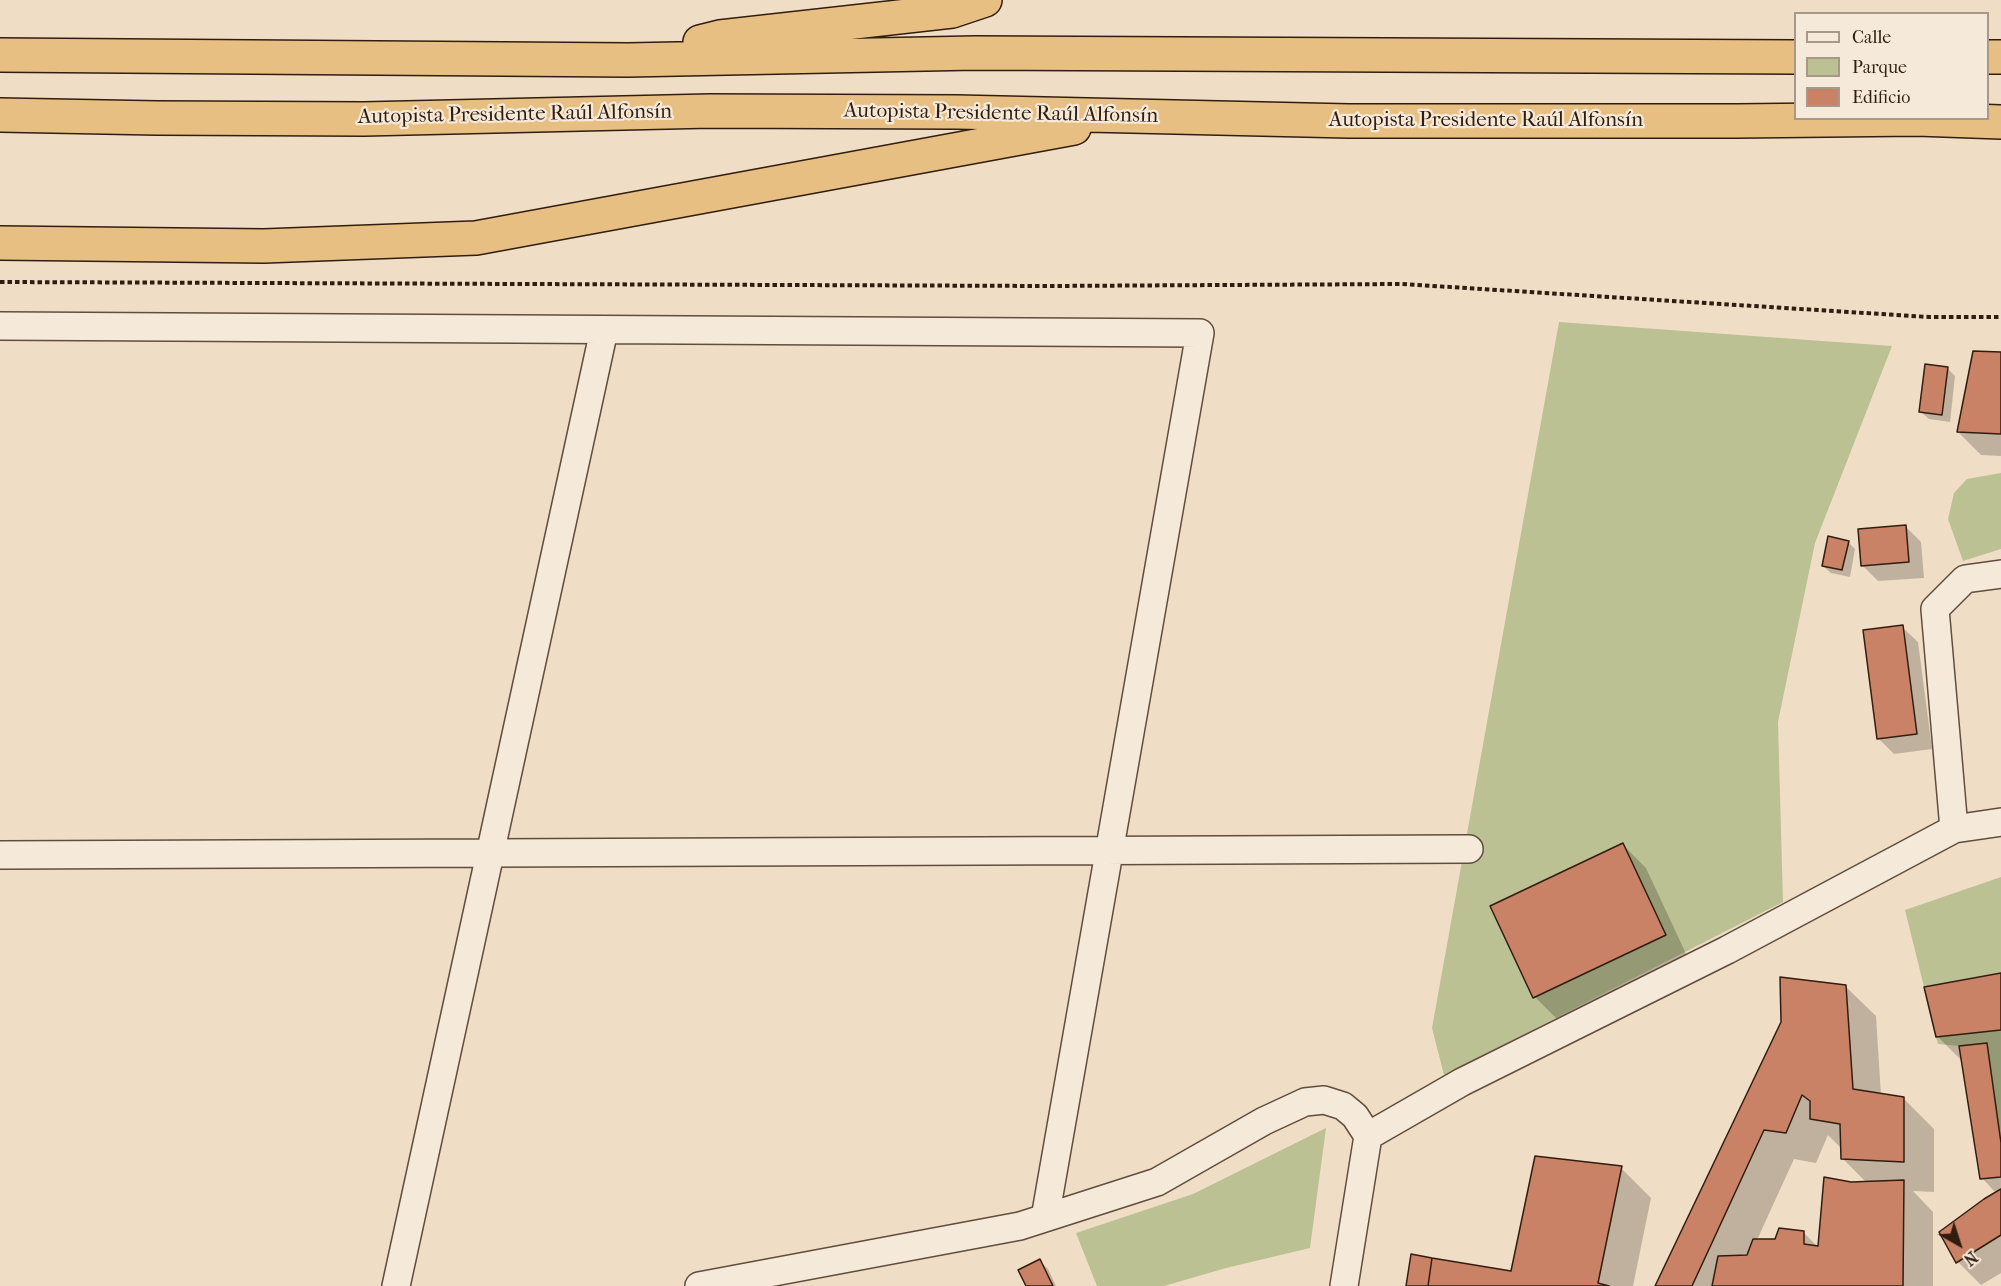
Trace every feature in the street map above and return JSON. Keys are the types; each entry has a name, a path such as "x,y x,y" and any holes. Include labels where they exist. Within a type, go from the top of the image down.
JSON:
{"highway":[{"path":"628,60 720,37 952,11 985,0"},
{"path":"0,55 628,60 975,53 1794,57"},
{"name":"Autopista Presidente Raúl Alfonsín","path":"0,115 295,119 710,111 1143,115 1349,122 1800,120"},
{"path":"0,243 264,246 476,238 1143,115"},
{"name":"Autopista Presidente Raúl Alfonsín","path":"1888,120 2001,122"}],"street":[{"path":"0,326 1200,333 1045,1218"},
{"path":"396,1286 604,330"},
{"path":"1954,829 1935,609 1965,579 2001,574"},
{"path":"1368,1136 1462,1082 1727,950 1954,829 2001,822"},
{"path":"0,855 1469,849"},
{"path":"699,1286 1020,1226 1157,1182 1264,1121 1305,1102 1324,1100 1343,1106 1355,1116 1368,1136 1344,1286"}],"path":[{"path":"0,282 1013,286 1402,284 1929,317 2001,317"}],"green space":[{"path":"1559,322 1892,346 1815,543 1778,722 1783,902 1444,1075 1432,1028"},
{"path":"2001,473 2001,549 1963,561 1948,519 1954,493 1967,479"},
{"path":"2001,877 2001,973 1924,987 1905,910"},
{"path":"2001,1030 2001,1143 1987,1043 1959,1046 1938,1044 1936,1037"},
{"path":"1326,1128 1310,1248 1226,1268 1164,1286 1097,1286 1076,1233 1193,1194"}],"building":[{"path":"1973,351 2001,352 2001,434 1957,432"},
{"path":"1925,364 1948,367 1942,415 1919,412"},
{"path":"1906,525 1909,562 1861,566 1858,529"},
{"path":"1828,536 1849,541 1842,570 1822,566"},
{"path":"1903,625 1917,734 1877,739 1863,630"},
{"path":"1623,843 1666,935 1533,998 1490,906"},
{"path":"2001,973 2001,1030 1936,1037 1924,987"},
{"path":"1780,977 1846,985 1853,1089 1904,1097 1904,1162 1841,1159 1840,1124 1810,1119 1810,1101 1802,1095 1786,1133 1764,1130 1692,1286 1655,1286 1781,1022"},
{"path":"1987,1043 2001,1143 2001,1177 1980,1179 1959,1046"},
{"path":"1535,1156 1622,1166 1598,1283 1609,1286 1428,1286 1432,1258 1511,1271"},
{"path":"1824,1177 1851,1182 1904,1180 1903,1286 1712,1286 1718,1256 1747,1255 1753,1239 1775,1239 1779,1228 1804,1231 1804,1244 1818,1246"},
{"path":"2001,1189 2001,1235 1956,1263 1939,1232"},
{"path":"1411,1254 1432,1258 1428,1286 1406,1286"},
{"path":"1040,1259 1053,1286 1026,1286 1018,1270"}]}
